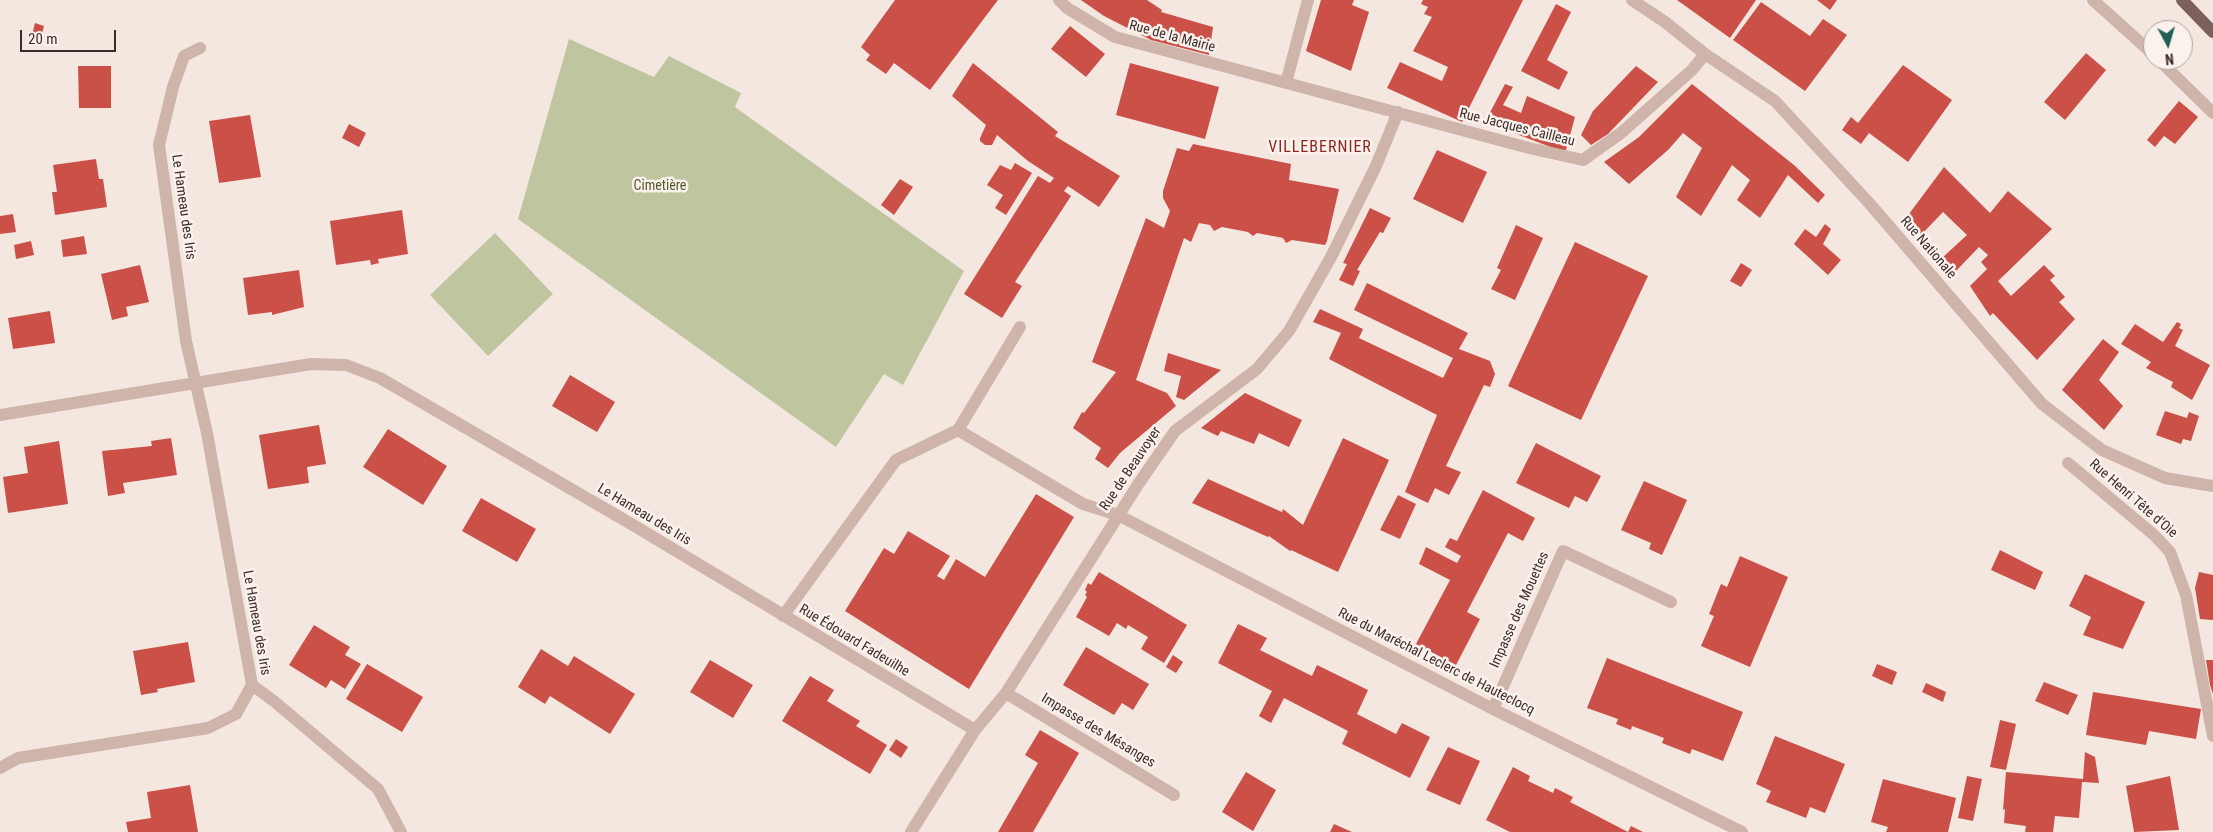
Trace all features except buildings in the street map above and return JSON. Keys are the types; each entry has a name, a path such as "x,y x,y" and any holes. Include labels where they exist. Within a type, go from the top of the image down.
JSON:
{"main road":[{"path":"2182,0 2213,32"}],"street":[{"name":"Rue de la Mairie","path":"1059,0 1067,8 1115,37 1286,83"},
{"path":"1286,83 1308,0"},
{"name":"Rue Nationale","path":"1632,0 1665,22 1705,54 1774,101 1870,204 2042,404 2102,450 2165,478 2213,486"},
{"path":"2093,0 2143,45"},
{"name":"Le Hameau des Iris","path":"0,768 18,758 208,728 236,714 252,685 196,381 186,341 158,145 173,87 184,56 200,48"},
{"name":"Rue Jacques Cailleau","path":"1286,83 1529,148 1583,160 1622,133 1692,70 1705,54"},
{"path":"2169,70 2213,113"},
{"name":"Rue de Beauvoyer","path":"911,832 975,730 1006,693 1118,515 1175,431 1257,369 1289,331 1331,257 1376,166 1398,112"},
{"path":"783,616 896,460 958,430 1020,327"},
{"name":"Le Hameau des Iris","path":"0,415 196,381 311,364 346,365 380,378 717,576"},
{"name":"Rue du Maréchal Leclerc de Hauteclocq","path":"958,430 1083,504 1118,515 1492,709 1742,832"},
{"name":"Rue Henri Tête d'Oie","path":"2068,463 2154,535 2170,552 2186,595 2213,736"},
{"name":"Impasse des Mouettes","path":"1492,709 1562,551 1671,602"},
{"name":"Rue Édouard Fadeuilhe","path":"717,576 975,730"},
{"path":"252,685 275,702 378,790 401,832"},
{"name":"Impasse des Mésanges","path":"1006,693 1174,795"}],"green space":[{"name":"Cimetière","path":"569,39 654,77 669,56 741,93 735,107 964,271 903,385 884,374 836,447 518,219"},
{"path":"495,233 553,294 488,356 430,295"}],"district":[{"name":"VILLEBERNIER","path":"1320,148"}]}
